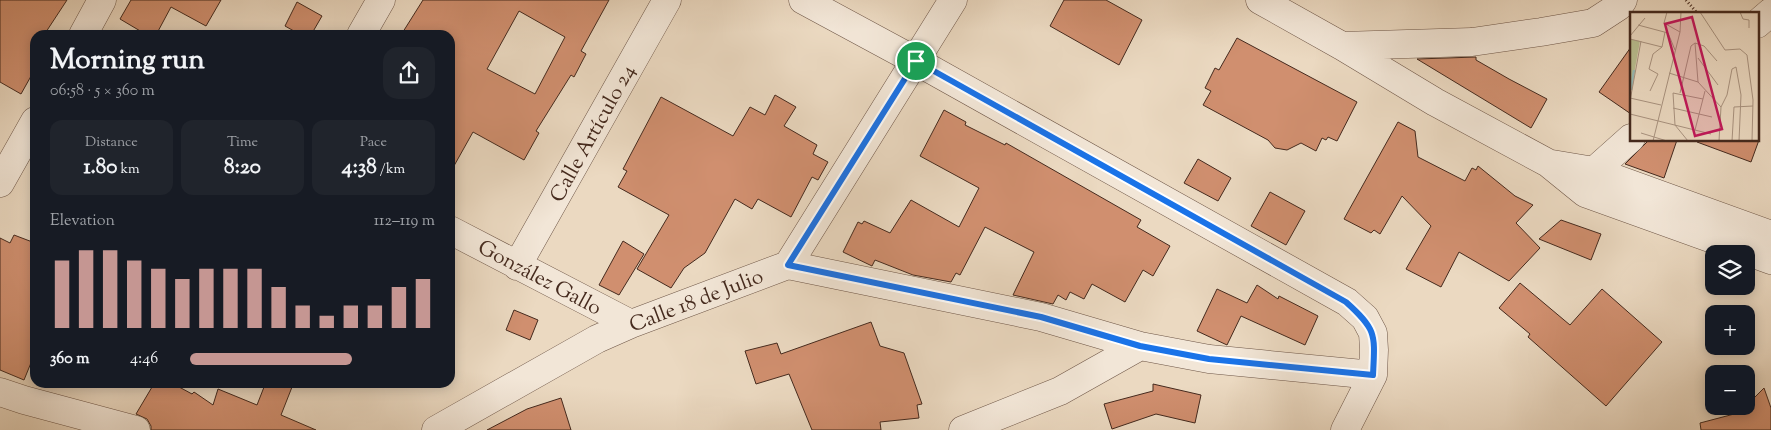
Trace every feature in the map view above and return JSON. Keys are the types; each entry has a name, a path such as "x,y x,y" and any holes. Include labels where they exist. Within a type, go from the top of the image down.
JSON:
{"street":[{"path":"91,30 102,0"},
{"path":"365,30 381,0"},
{"name":"Calle Artículo 24","path":"517,266 667,0"},
{"path":"804,0 1346,302 1364,318 1373,333 1373,375 1345,430"},
{"name":"Calle 18 de Julio","path":"436,430 597,339 631,324 788,265 953,0"},
{"path":"1260,0 1342,46 1435,102 1548,163 1590,182 1716,228 1771,260"},
{"path":"1342,46 1472,42 1541,32 1592,23 1619,6 1623,0"},
{"path":"1758,23 1771,12"},
{"path":"0,183 30,130"},
{"path":"1590,182 1630,139"},
{"path":"1716,228 1771,235"},
{"name":"González Gallo","path":"455,233 631,324"},
{"path":"788,265 1041,317 1140,346 1209,359 1373,375"},
{"path":"963,430 1060,391 1140,346"},
{"path":"0,392 136,430"}],"path":[{"path":"1686,0 1696,12"}],"building":[{"path":"0,0 67,0 47,30 30,30 30,78 21,94 0,82"},
{"path":"131,0 221,0 206,26 171,7 159,30 139,30 120,19"},
{"path":"423,0 609,0 581,51 586,54 574,77 571,75 536,131 539,133 524,160 473,132 455,164 455,30 404,30","holes":["519,11 565,37 535,94 487,69"]},
{"path":"1064,0 1106,0 1142,20 1119,65 1050,26"},
{"path":"297,2 322,16 314,30 292,30 285,26"},
{"path":"1237,38 1357,102 1337,141 1328,137 1326,140 1322,138 1316,151 1301,143 1287,150 1275,148 1268,140 1203,105 1211,91 1205,88 1215,68 1219,70"},
{"path":"1630,48 1630,113 1599,92"},
{"path":"1476,57 1476,60 1547,99 1531,128 1417,59"},
{"path":"775,95 796,107 784,126 817,145 813,154 828,162 818,180 812,177 791,217 758,199 752,209 735,199 705,253 684,268 671,288 637,269 669,215 618,187 627,171 623,169 661,97 733,136 750,107 765,115"},
{"path":"944,110 966,122 965,125 1005,145 1006,143 1141,220 1137,227 1170,246 1153,276 1143,270 1125,302 1092,284 1084,299 1070,292 1066,300 1058,295 1053,304 1013,295 1034,252 985,227 960,275 956,273 951,282 913,275 875,260 872,266 843,252 858,222 862,224 864,221 890,233 911,200 959,227 979,188 920,156"},
{"path":"1398,122 1415,131 1418,157 1465,181 1472,168 1476,170 1478,166 1515,196 1533,205 1516,223 1540,248 1509,281 1459,252 1441,287 1406,269 1431,226 1402,196 1380,234 1374,230 1371,233 1344,219"},
{"path":"1759,140 1751,162 1698,141"},
{"path":"1648,141 1677,141 1664,178 1625,164"},
{"path":"1198,159 1231,178 1218,201 1184,183"},
{"path":"1270,192 1305,211 1286,245 1251,226"},
{"path":"1561,220 1601,234 1591,260 1539,239"},
{"path":"14,235 30,241 30,365 24,380 0,370 0,238 10,243"},
{"path":"623,241 644,254 619,295 599,285"},
{"path":"1520,283 1570,325 1602,289 1662,342 1606,406 1528,337 1530,334 1499,308"},
{"path":"1257,285 1278,299 1279,296 1318,316 1305,345 1241,316 1227,345 1197,331 1217,289 1247,303"},
{"path":"514,310 538,320 530,340 506,330"},
{"path":"871,322 880,346 904,353 922,404 917,405 919,418 880,422 881,430 812,430 789,374 756,384 745,351 777,343 781,354"},
{"path":"1153,384 1201,395 1195,423 1156,414 1112,429 1104,404 1153,391"},
{"path":"151,388 181,388 192,394 194,392 213,405 218,389 257,405 264,388 292,388 281,415 316,430 151,430 147,419 136,414"},
{"path":"1764,388 1771,408 1771,430 1701,430 1700,423 1730,415 1755,415 1755,397"},
{"path":"561,398 571,430 487,430 527,409"}],"route":[{"path":"916,61 1346,302 1364,318 1373,333 1373,375 1209,359 1140,346 1041,317 788,265 916,61"}]}
